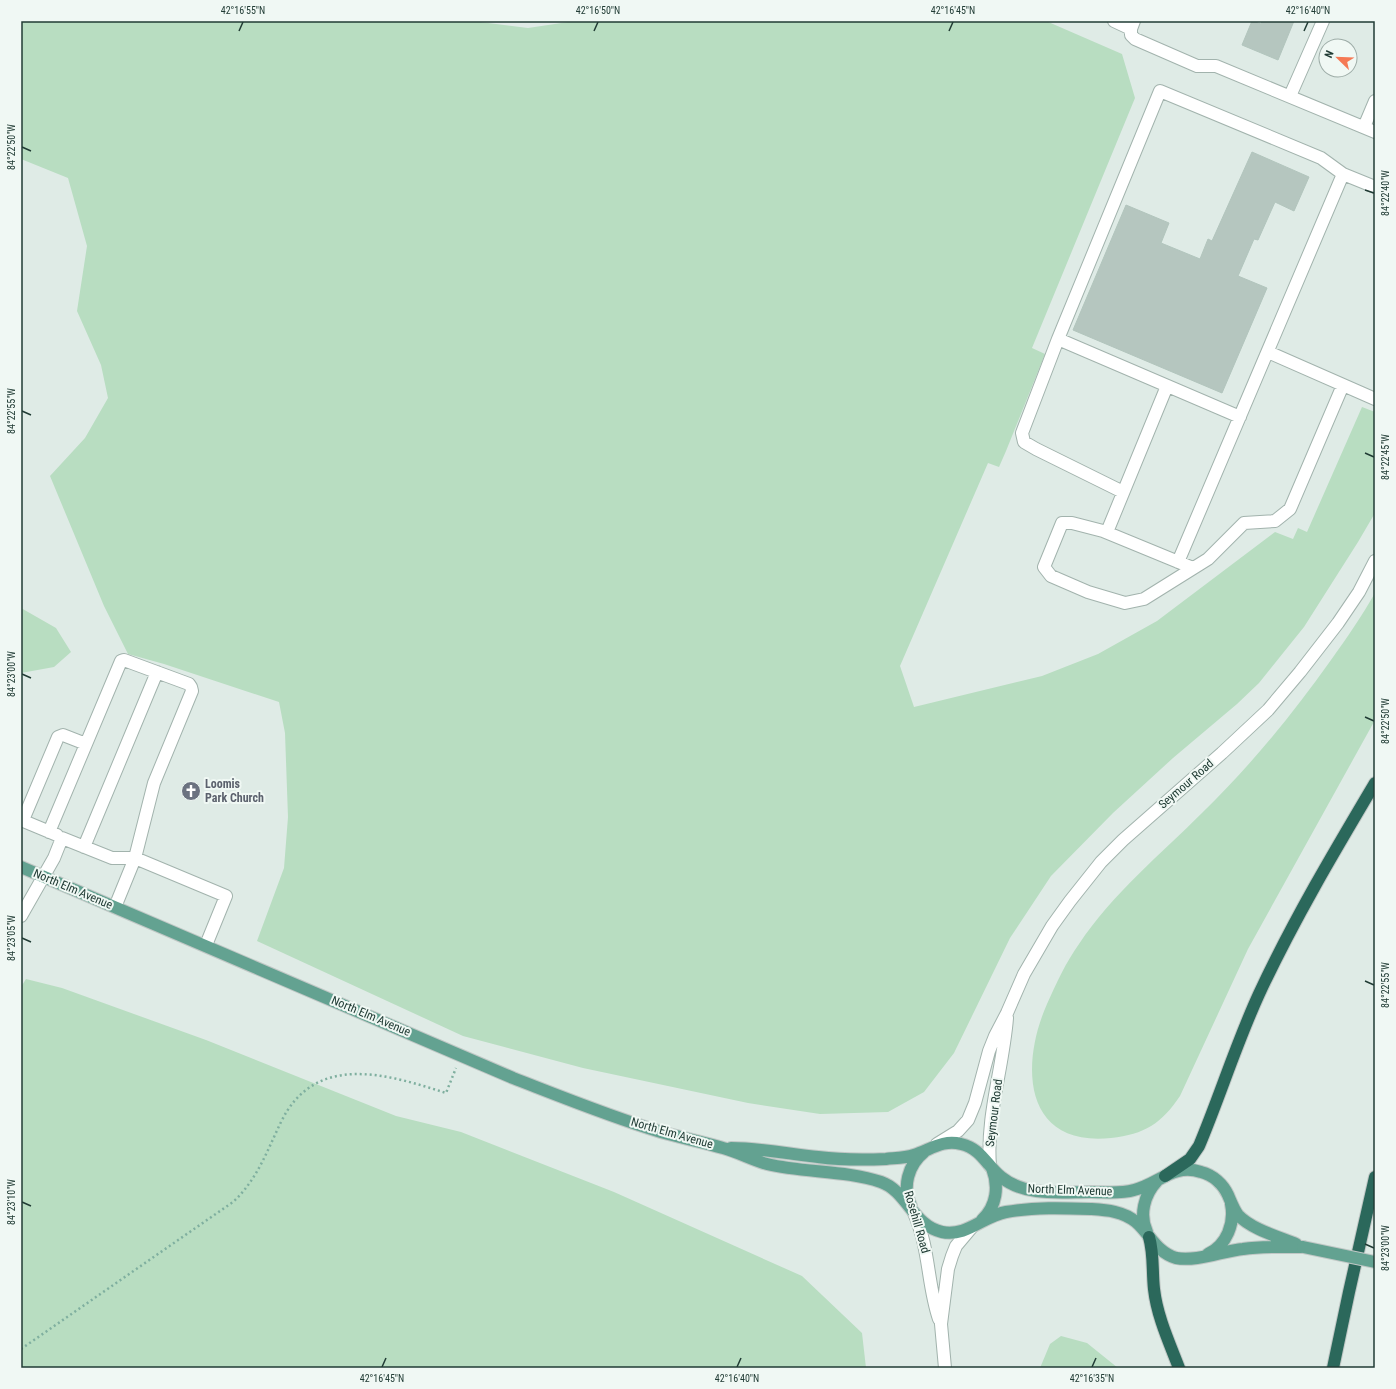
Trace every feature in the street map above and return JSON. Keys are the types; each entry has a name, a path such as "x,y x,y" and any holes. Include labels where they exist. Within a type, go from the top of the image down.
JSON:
{"highway":[{"path":"1165,1176 1187,1162 1196,1151 1243,1031 1268,975 1308,898 1375,783"},
{"path":"1334,1368 1349,1292 1375,1177"},
{"path":"1149,1237 1153,1255 1154,1288 1157,1303 1163,1327 1179,1368"}],"main road":[{"name":"North Elm Avenue","path":"21,867 206,945 513,1078 607,1114 661,1132 726,1148 759,1162 797,1169 854,1176 882,1183 894,1188 924,1224 939,1231 956,1232 972,1227 992,1216 1008,1211 1057,1208 1092,1209 1113,1212 1128,1217 1136,1222 1159,1249 1172,1256 1186,1259 1244,1248 1303,1247"},
{"name":"North Elm Avenue","path":"726,1148 760,1149 817,1157 855,1160 888,1159 909,1156 944,1143 960,1144 976,1150 1000,1176 1014,1185 1038,1191 1113,1193 1130,1191 1144,1187 1174,1172 1194,1170 1212,1176 1220,1183 1226,1191 1236,1212 1243,1219 1260,1229 1303,1247 1375,1262"},
{"name":"Rosehill Road","path":"913,1211 907,1195 908,1177 915,1161 928,1149"},
{"name":"Seymour Road","path":"972,1227 985,1217 994,1202 996,1185 995,1177 990,1166"},
{"path":"1149,1237 1143,1218 1144,1203 1153,1185 1165,1176"},
{"path":"1202,1257 1211,1253 1219,1246 1228,1234 1232,1215 1230,1200"}],"street":[{"path":"1114,21 1133,25 1131,35 1135,39 1197,66 1216,66 1369,129 1375,101"},
{"path":"1290,96 1323,21"},
{"path":"1123,492 1024,442 1022,433 1058,339 1160,91 1321,158 1343,174 1375,187"},
{"path":"1178,562 1343,174"},
{"path":"1058,339 1240,417"},
{"path":"1268,352 1375,399"},
{"path":"1193,568 1107,532 1072,523 1062,524 1044,567 1051,576 1088,592 1125,603 1144,598 1208,559 1244,523 1275,521 1290,509 1343,385"},
{"path":"1107,532 1167,386"},
{"name":"Seymour Road","path":"928,1149 958,1131 968,1120 975,1103 992,1044 1024,974 1059,916 1082,885 1139,824 1222,753 1272,705 1338,623 1359,592 1375,561"},
{"path":"49,832 121,661 124,660 189,684 192,687 192,691 154,783 135,858 115,907"},
{"path":"84,847 157,672"},
{"path":"86,744 63,735 58,737 22,820 112,858 135,858 226,896 206,945"},
{"path":"21,916 54,858 62,838"},
{"name":"Seymour Road","path":"990,1166 988,1147 990,1121 1005,1039 1007,1013"},
{"name":"Rosehill Road","path":"913,1211 919,1224 925,1245 934,1300 941,1324 945,1368"},
{"name":"Rosehill Road","path":"941,1324 948,1269 952,1256 956,1246 972,1227"}],"path":[{"path":"21,1349 214,1216 242,1194 263,1163 289,1109 308,1089 333,1077 345,1074 361,1074 383,1075 446,1093 461,1056"}],"green space":[{"path":"21,21 472,21 528,28 575,21 1046,21 1122,54 1135,98 1032,348 1045,354 1006,451 999,467 988,463 900,666 914,707 1042,676 1098,654 1157,621 1275,532 1293,539 1298,528 1307,532 1362,407 1375,412 1375,513 1304,627 1259,683 1113,813 1051,876 1010,938 954,1053 924,1092 888,1112 820,1114 748,1103 583,1068 463,1036 257,941 284,868 288,817 285,733 279,702 164,664 128,654 104,606 50,476 85,438 108,398 101,365 77,311 87,246 68,178 21,159"},
{"path":"1375,593 1375,720 1248,949 1180,1096 1159,1121 1133,1134 1111,1138 1082,1137 1060,1129 1045,1116 1036,1097 1032,1076 1033,1052 1038,1028 1047,1004 1070,958 1092,925 1122,891 1221,794 1270,739 1331,660"},
{"path":"21,608 56,628 71,652 54,667 21,673"},
{"path":"26,979 62,988 206,1040 396,1116 461,1132 614,1192 802,1276 862,1333 866,1368 21,1368 21,987"},
{"path":"1061,1336 1087,1343 1118,1368 1040,1368 1050,1344"}],"building":[{"path":"1252,21 1261,24 1262,21 1294,21 1278,60 1242,45"},
{"path":"1252,152 1309,177 1294,211 1275,202 1258,240 1254,239 1238,276 1267,288 1222,393 1073,330 1126,205 1169,223 1161,243 1200,259 1208,239 1212,241"}],"place":[{"name":"Loomis Park Church","path":"191,791"}]}
